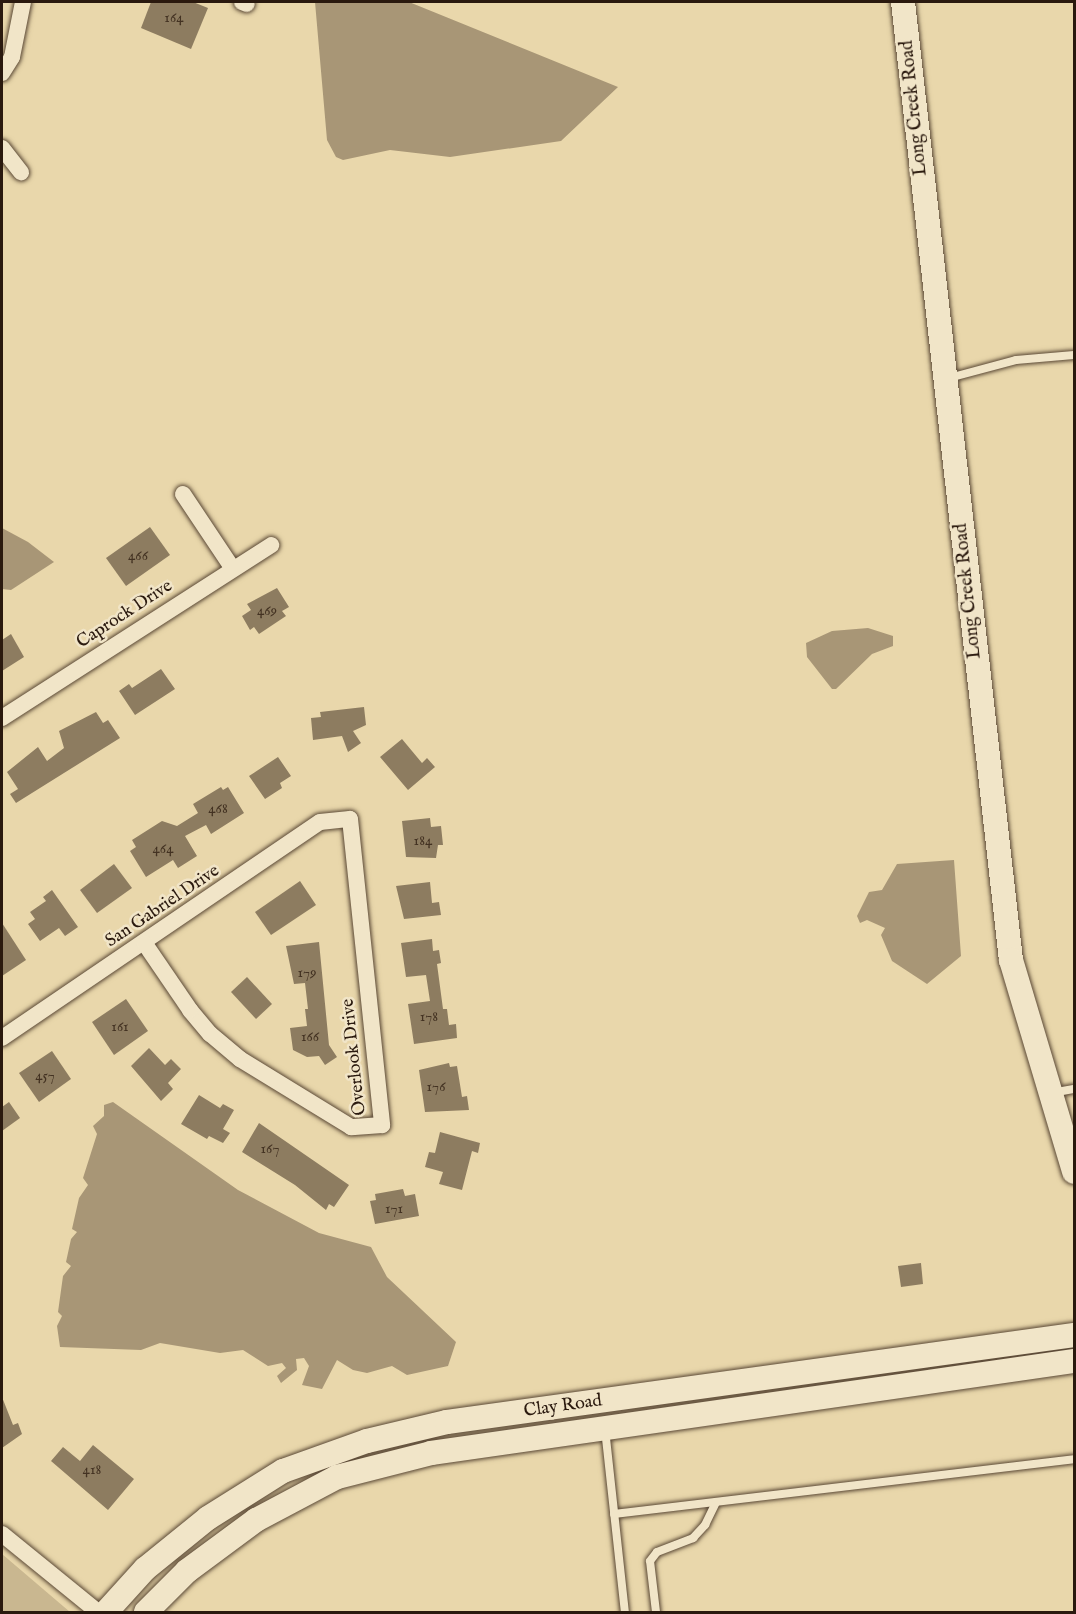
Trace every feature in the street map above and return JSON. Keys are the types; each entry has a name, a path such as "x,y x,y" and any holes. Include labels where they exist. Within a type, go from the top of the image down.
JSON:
{"main road":[{"name":"Long Creek Road","path":"903,2 1011,960 1074,1172"},
{"name":"Clay Road","path":"106,1612 145,1569 208,1518 283,1471 367,1441 447,1422 1074,1335"},
{"name":"Clay Road","path":"146,1612 187,1572 256,1520 337,1477 431,1453 1074,1361"}],"street":[{"path":"2,73 12,57 23,2"},
{"path":"2,148 21,172"},
{"path":"183,494 233,569"},
{"name":"Caprock Drive","path":"2,718 271,545"},
{"name":"San Gabriel Drive","path":"2,1038 145,944 320,822 350,819"},
{"name":"Overlook Drive","path":"145,944 189,1010 210,1034 240,1059 351,1127 382,1125 350,819"},
{"path":"2,1534 98,1612"}],"lane":[{"path":"945,379 1016,360 1074,355"},
{"path":"1049,1093 1074,1089"},
{"path":"605,1428 625,1612"},
{"path":"614,1514 1074,1460"},
{"path":"656,1612 650,1561 657,1552 693,1538 716,1502"}],"shaded area":[{"path":"315,2 409,2 618,87 561,141 450,157 390,150 343,160 336,157 327,140"},
{"path":"2,528 28,542 54,562 11,590 2,589"},
{"path":"868,628 893,636 893,646 872,654 836,689 832,689 807,657 806,643 832,631"},
{"path":"954,860 961,956 927,984 892,961 881,935 885,928 867,920 860,923 857,916 869,892 882,890 897,864"},
{"path":"113,1102 238,1190 319,1233 371,1247 387,1277 456,1342 448,1366 407,1375 392,1366 367,1373 353,1370 337,1360 322,1389 302,1385 309,1366 304,1358 296,1359 297,1370 281,1383 277,1376 286,1368 282,1363 268,1366 243,1350 220,1353 160,1343 141,1350 60,1347 57,1326 62,1316 58,1312 63,1276 71,1266 66,1262 71,1239 77,1232 72,1229 79,1198 88,1185 83,1178 97,1134 93,1126 104,1116 104,1105"},
{"path":"2,1554 70,1612 2,1612"}],"building":[{"path":"151,2 193,2 208,8 191,49 141,28"},
{"path":"150,527 170,555 126,586 106,558"},
{"path":"277,588 289,607 282,611 286,616 259,634 254,627 250,630 242,616 251,610 247,604"},
{"path":"11,634 24,657 2,671 2,640"},
{"path":"161,669 175,689 135,715 119,691 129,684 132,688"},
{"path":"364,707 366,725 353,731 361,743 348,752 342,736 313,740 311,718 321,717 320,712"},
{"path":"96,712 103,723 108,720 120,738 16,803 10,794 18,789 7,772 38,747 47,761 64,748 59,731"},
{"path":"402,739 422,763 427,758 435,767 408,790 380,757"},
{"path":"278,757 291,776 280,783 282,788 265,799 249,776"},
{"path":"221,787 223,790 228,787 244,813 211,834 206,825 185,836 197,856 178,868 173,860 146,877 130,851 136,847 132,840 162,821 177,826 198,813 193,804"},
{"path":"430,818 431,827 441,826 443,845 438,845 436,858 406,857 402,821"},
{"path":"114,864 132,888 97,913 80,890"},
{"path":"300,881 316,905 271,935 255,912"},
{"path":"430,882 432,903 439,902 441,915 404,919 396,886"},
{"path":"52,890 78,927 65,936 59,928 40,941 28,924 35,919 30,912 46,901 43,897"},
{"path":"2,923 26,960 2,976"},
{"path":"432,939 433,951 439,950 441,963 437,964 443,1009 447,1009 449,1025 456,1024 457,1038 414,1044 408,1004 430,1001 426,975 406,977 401,943"},
{"path":"319,942 329,1045 337,1057 325,1065 319,1056 307,1057 293,1050 290,1028 307,1026 305,1009 308,1009 305,983 294,984 286,946"},
{"path":"247,977 272,1004 256,1019 231,992"},
{"path":"126,999 148,1031 114,1055 92,1022"},
{"path":"149,1048 165,1065 171,1059 181,1069 168,1083 173,1089 161,1101 131,1066"},
{"path":"52,1051 71,1079 39,1102 19,1073"},
{"path":"449,1063 450,1067 457,1066 462,1097 467,1096 469,1110 425,1112 419,1070"},
{"path":"199,1095 220,1108 223,1104 234,1110 223,1129 230,1133 223,1143 209,1136 207,1139 181,1124"},
{"path":"9,1102 20,1118 2,1131 2,1107"},
{"path":"259,1123 349,1185 334,1207 329,1204 326,1210 295,1185 242,1152"},
{"path":"440,1132 480,1143 478,1153 472,1151 462,1190 439,1184 443,1172 425,1167 429,1152 435,1153"},
{"path":"403,1189 405,1196 415,1194 419,1216 375,1224 370,1201 376,1200 375,1194"},
{"path":"921,1263 923,1284 901,1287 898,1266"},
{"path":"2,1397 13,1425 18,1423 22,1434 2,1448"},
{"path":"93,1445 134,1479 108,1510 51,1461 63,1447 80,1461"}]}
